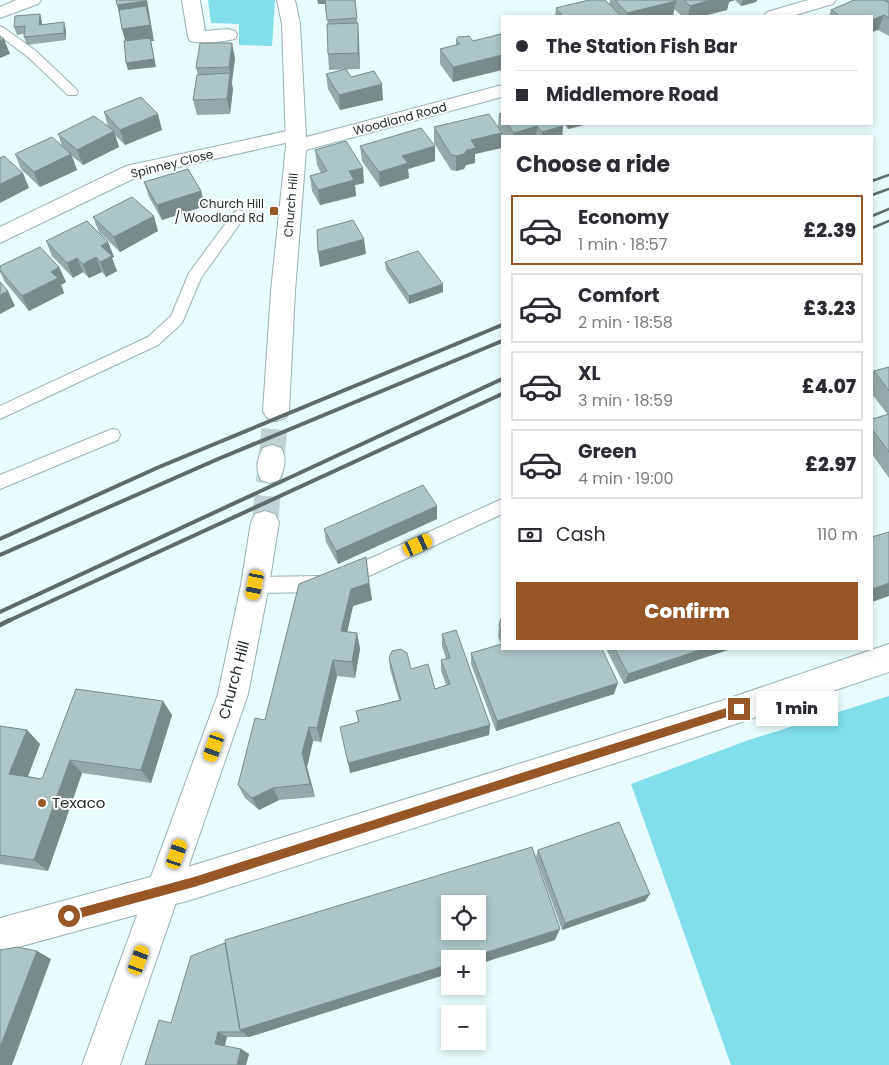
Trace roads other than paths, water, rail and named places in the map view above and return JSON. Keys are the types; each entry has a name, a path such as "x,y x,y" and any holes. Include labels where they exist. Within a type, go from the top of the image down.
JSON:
{"street":[{"path":"0,13 32,0"},
{"path":"191,0 198,37 228,35"},
{"name":"Church Hill","path":"276,411 284,282 296,140 291,24 286,0"},
{"path":"776,15 827,0"},
{"name":"Woodland Road","path":"296,140 501,91"},
{"name":"Spinney Close","path":"0,236 133,172 296,140"},
{"name":"Church Hill","path":"101,1065 233,694 255,585 265,522"},
{"path":"0,935 164,890 721,715 889,658"}],"lane":[{"path":"0,30 32,54 72,92"},
{"path":"0,413 153,341 177,319 194,277 240,215"},
{"path":"0,482 112,435"},
{"path":"255,585 333,584 501,506"}],"tunnel":[{"path":"272,455 276,411"},
{"path":"265,522 270,472"}],"railway":[{"path":"873,181 889,175"},
{"path":"873,195 889,189"},
{"path":"873,216 889,209"},
{"path":"873,228 889,221"},
{"path":"0,539 159,467 501,325"},
{"path":"0,555 218,459 501,341"},
{"path":"0,612 501,379"},
{"path":"8,621 501,394"},
{"path":"0,625 8,621"}],"place":[{"name":"Church Hill / Woodland Rd","path":"274,211"},
{"name":"Texaco","path":"42,803"}]}
